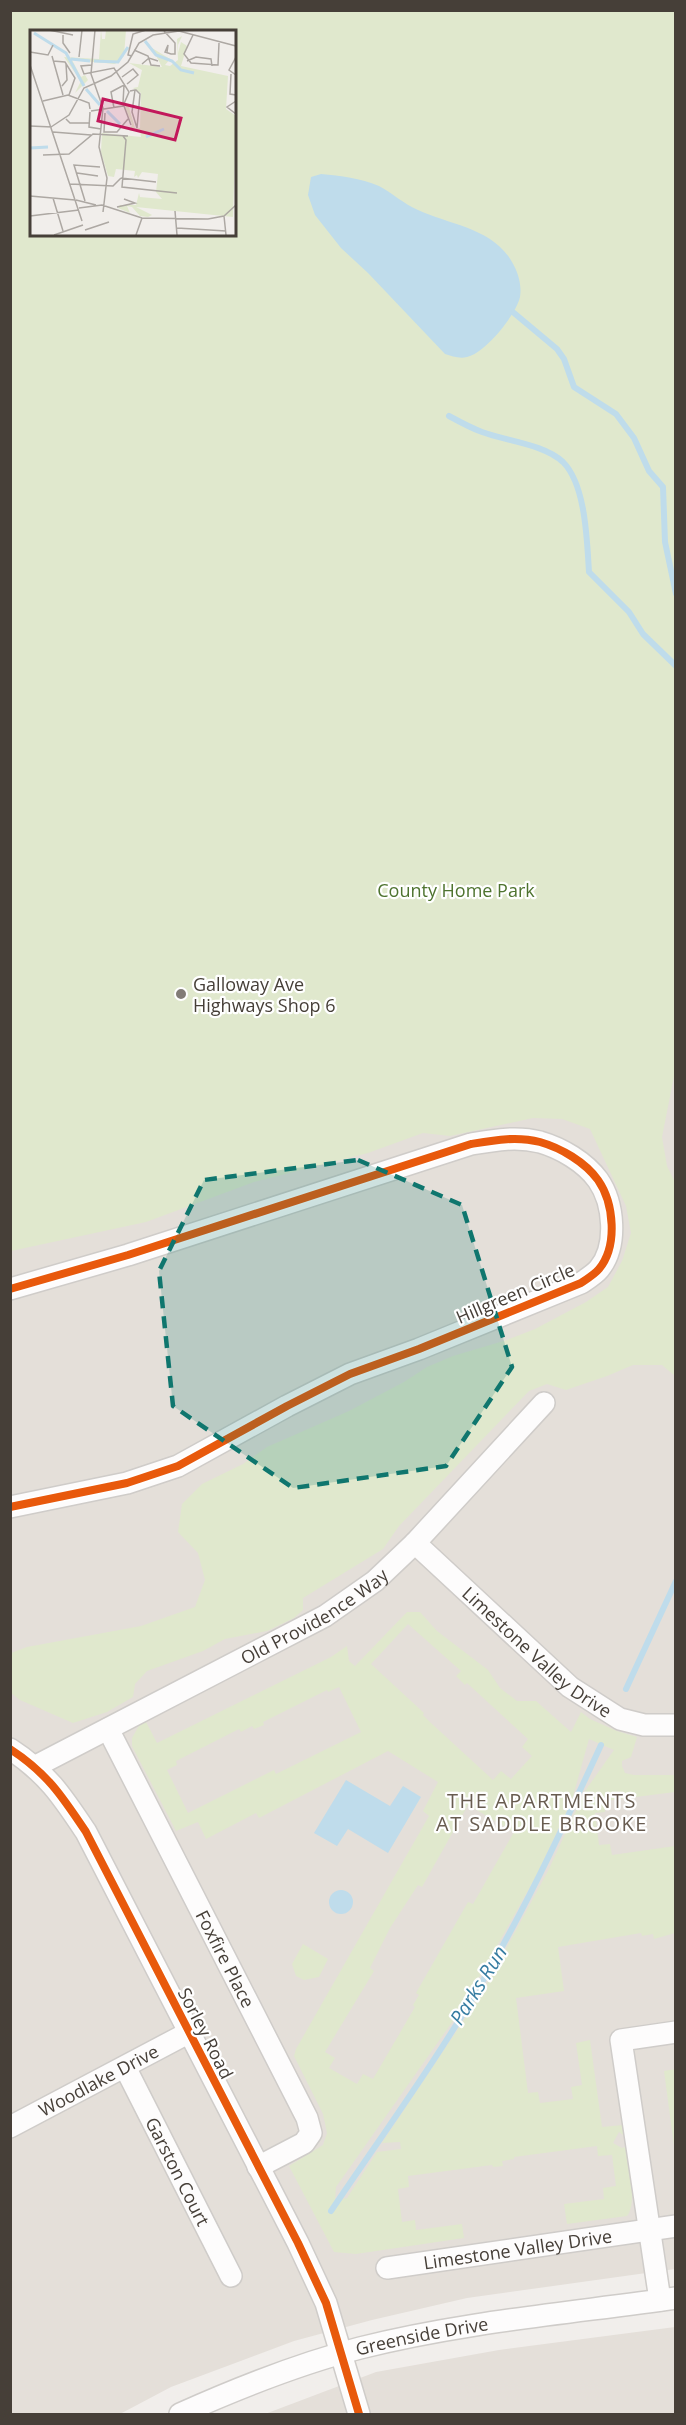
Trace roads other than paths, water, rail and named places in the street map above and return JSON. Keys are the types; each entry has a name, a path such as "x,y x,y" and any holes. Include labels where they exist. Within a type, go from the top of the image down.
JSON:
{"street":[{"name":"Hillgreen Circle","path":"10,1289 128,1255 471,1144 508,1138 539,1142 550,1146 585,1166 599,1181 608,1203 612,1227 609,1248 600,1268 581,1283 420,1349 350,1374 178,1466 126,1483 10,1507"},
{"name":"Old Providence Way","path":"36,1766 326,1616 375,1581 415,1543 544,1403"},
{"name":"Limestone Valley Drive","path":"415,1543 570,1687 620,1719 644,1725 675,1725"},
{"name":"Foxfire Place","path":"108,1729 307,2118 311,2133 303,2143 258,2167"},
{"name":"Sorley Road","path":"10,1749 36,1766 63,1798 86,1832 298,2243 326,2303 359,2415"},
{"name":"Woodlake Drive","path":"10,2127 188,2032"},
{"path":"668,2299 649,2230 621,2040 675,2032"},
{"name":"Garston Court","path":"125,2067 231,2276"},
{"name":"Limestone Valley Drive","path":"387,2268 675,2226"},
{"name":"Greenside Drive","path":"180,2415 278,2374 342,2353 428,2334 668,2299"}],"water":[{"path":"321,174 372,183 418,210 482,235 504,251 518,274 520,297 513,313 491,341 467,357 445,354 341,248 315,215 308,195 311,177"},
{"path":"346,1780 390,1806 403,1786 421,1797 388,1853 348,1829 337,1846 314,1833"},
{"path":"341,1890 349,1894 353,1902 349,1910 341,1914 333,1910 329,1902 333,1894"}],"waterway":[{"path":"514,313 557,349 564,359 574,387 616,414 634,438 649,471 663,487 665,542 676,594"},
{"path":"449,416 482,432 546,451 563,462 571,472 581,499 589,572 629,612 643,634 676,666"},
{"name":"Parks Run","path":"626,1689 676,1581"},
{"name":"Parks Run","path":"331,2211 433,2062 489,1970 534,1887 601,1745"}],"place":[{"name":"Galloway Ave Highways Shop 6","path":"181,994"}],"district":[{"name":"THE APARTMENTS AT SADDLE BROOKE","path":"542,1812"}],"park label":[{"name":"County Home Park","path":"456,890"}]}
